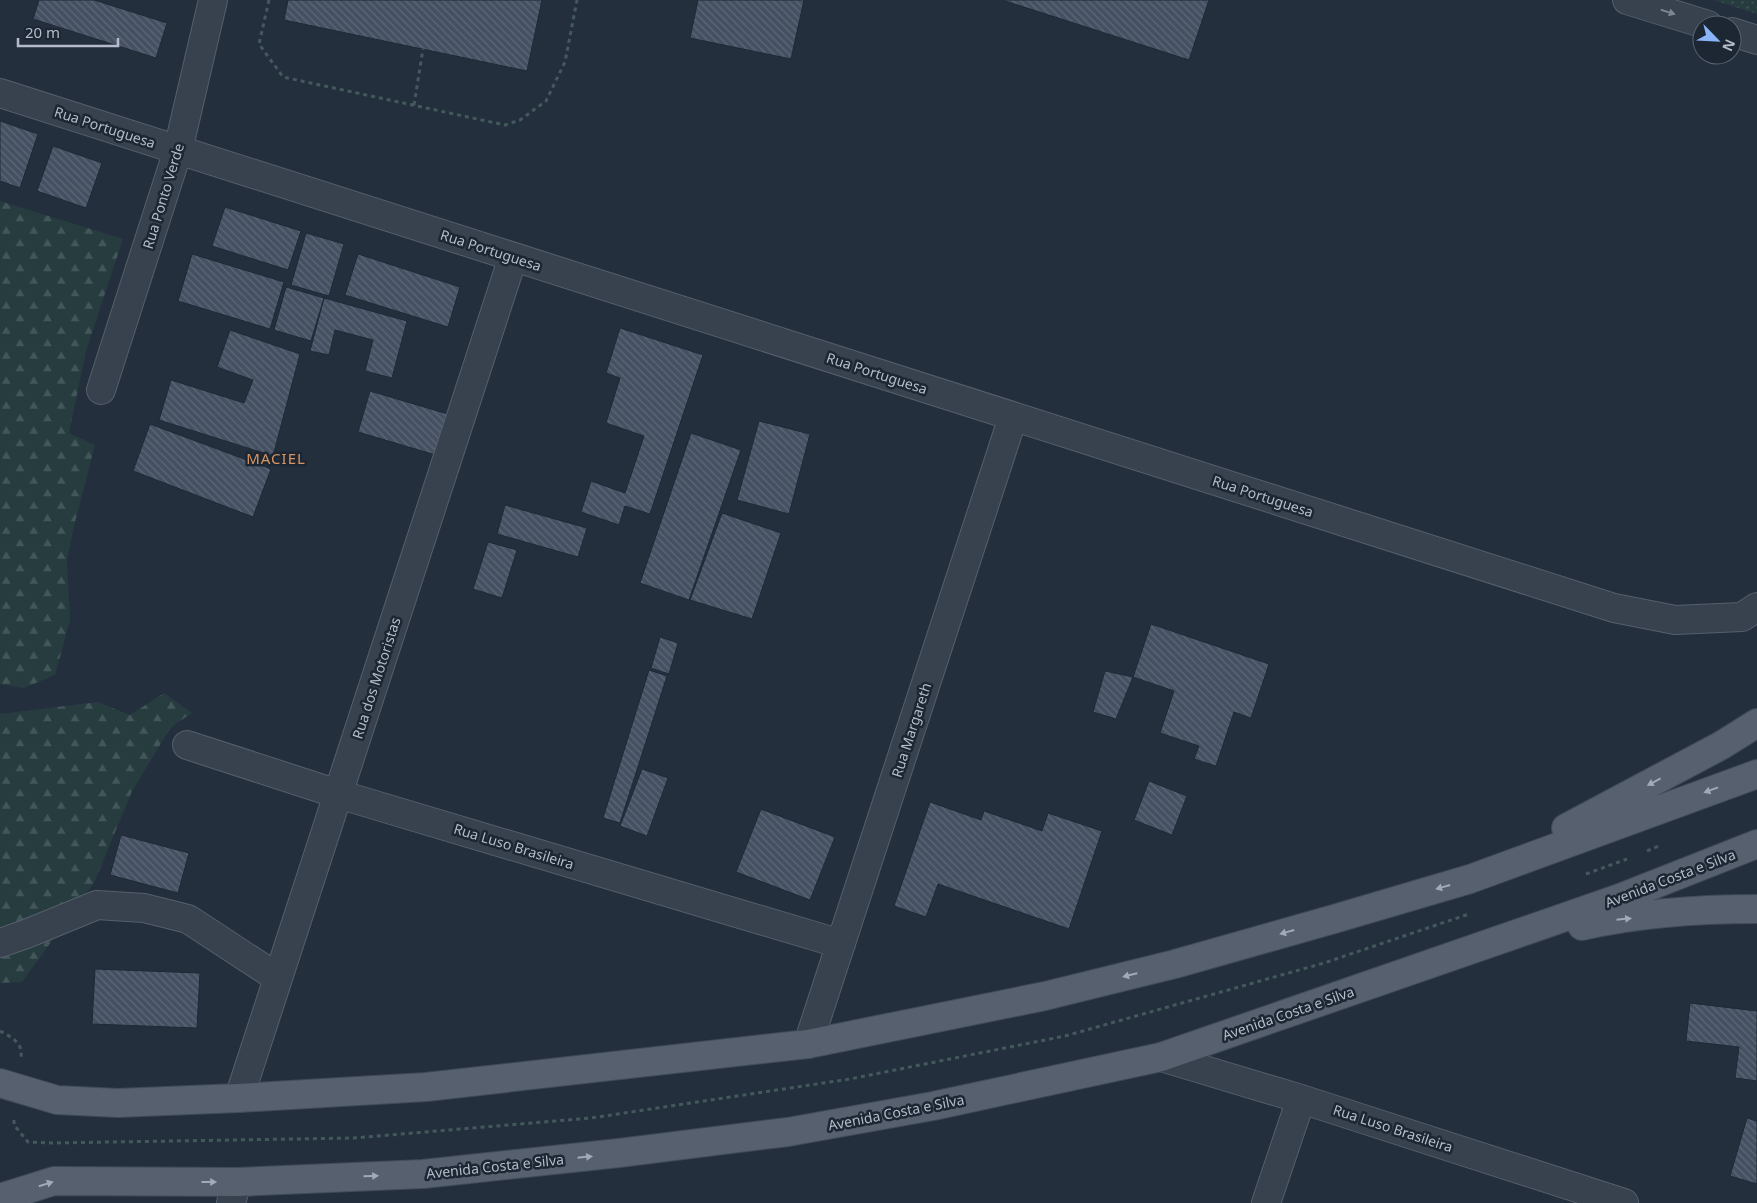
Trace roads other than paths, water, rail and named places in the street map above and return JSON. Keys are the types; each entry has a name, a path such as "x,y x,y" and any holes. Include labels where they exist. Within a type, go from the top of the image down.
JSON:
{"main road":[{"path":"1470,879 1722,746 1757,723"},
{"path":"0,1083 57,1100 118,1103 239,1098 426,1087 808,1044 1055,994 1175,964 1470,879 1757,774"},
{"name":"Avenida Costa e Silva","path":"0,1198 54,1181 234,1192 423,1174 619,1153 788,1132 933,1106 1161,1057 1620,898 1757,844"},
{"path":"1456,956 1608,920 1713,909 1757,908"}],"street":[{"name":"Rua Ponto Verde","path":"101,390 178,150 214,0"},
{"path":"1627,0 1692,20"},
{"path":"1742,35 1757,40"},
{"name":"Rua Portuguesa","path":"0,93 1614,608 1675,620 1742,617 1757,607"},
{"name":"Rua dos Motoristas","path":"239,1098 513,257"},
{"name":"Rua Margareth","path":"808,1044 1013,417"},
{"name":"Rua Luso Brasileira","path":"187,745 338,794 841,944"},
{"path":"0,943 97,905 144,908 188,919 278,978"},
{"name":"Rua Luso Brasileira","path":"1161,1057 1302,1099 1624,1203"},
{"path":"1266,1203 1302,1099"}],"district":[{"name":"MACIEL","path":"276,458"}]}
